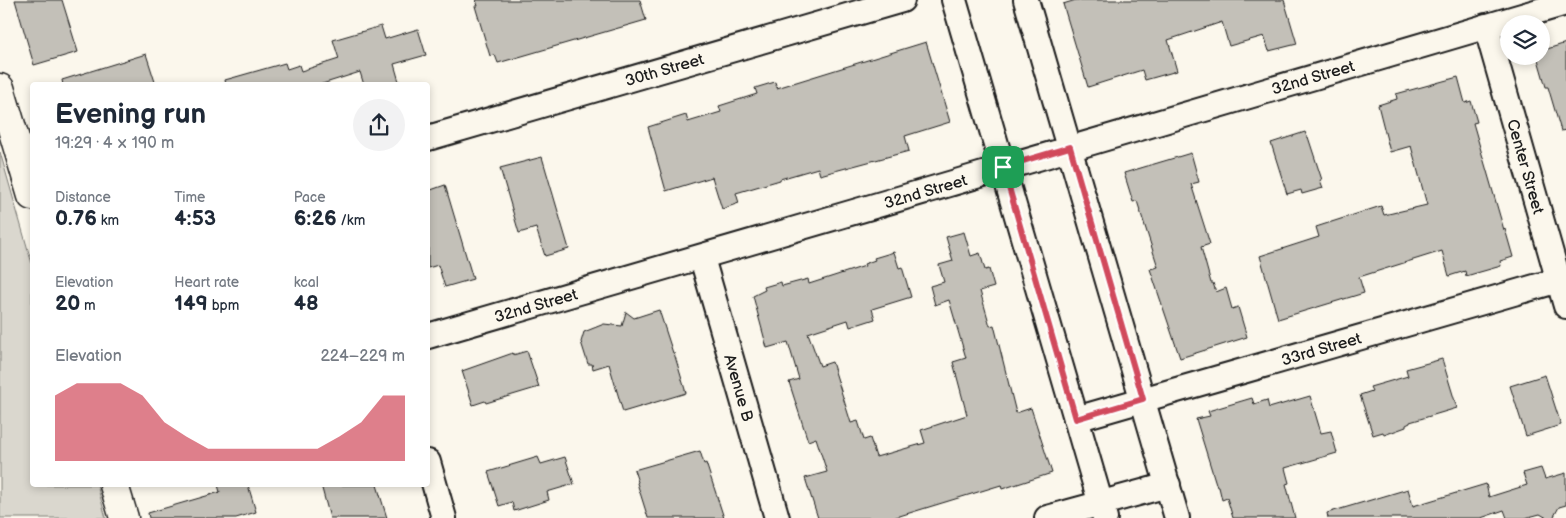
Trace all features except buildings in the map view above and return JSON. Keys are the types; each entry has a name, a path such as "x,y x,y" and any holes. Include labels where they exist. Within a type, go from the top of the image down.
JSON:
{"main road":[{"path":"0,88 30,189"},
{"path":"115,487 124,518"}],"street":[{"name":"30th Street","path":"430,137 902,0"},
{"path":"954,0 1102,510"},
{"path":"1026,0 1177,518"},
{"name":"32nd Street","path":"430,335 702,258 1070,147 1566,2"},
{"name":"Center Street","path":"1486,26 1562,279 1566,306"},
{"name":"Avenue B","path":"702,258 777,518"},
{"name":"33rd Street","path":"1076,419 1562,279"},
{"path":"430,469 444,518"},
{"path":"1047,518 1102,510 1168,485"}],"shaded area":[{"path":"0,152 30,257 30,487 98,487 106,518 0,518"}],"route":[{"path":"1070,147 1143,399 1076,419 1003,167 1070,147"}]}
